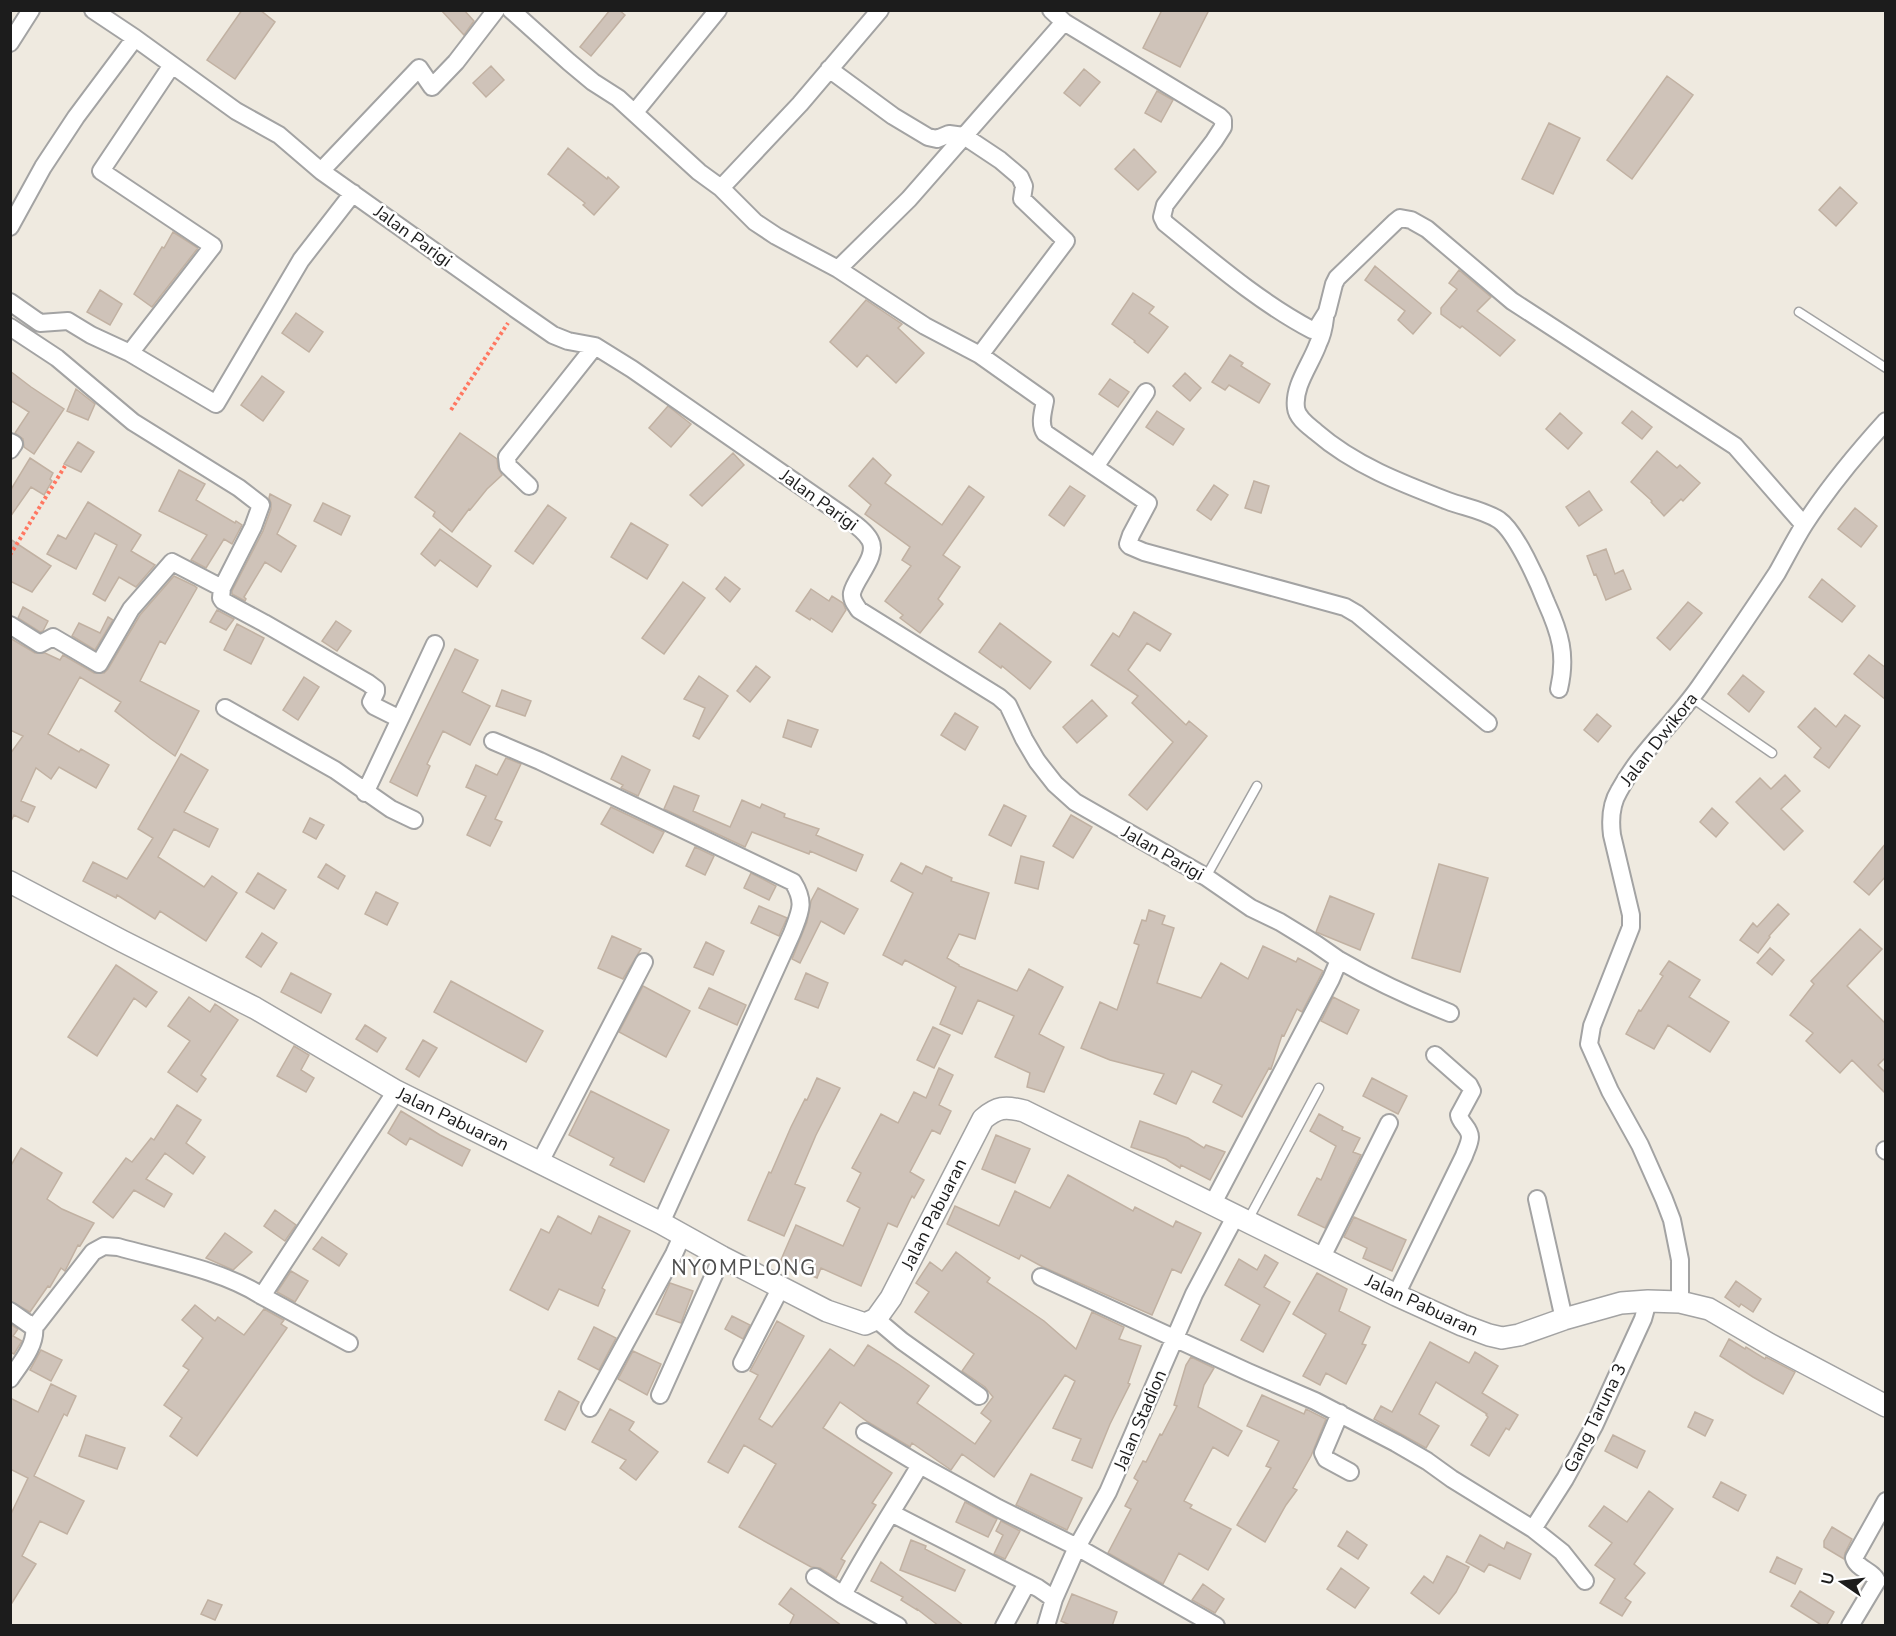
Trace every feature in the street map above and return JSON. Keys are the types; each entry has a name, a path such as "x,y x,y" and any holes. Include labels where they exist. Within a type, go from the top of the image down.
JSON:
{"street":[{"path":"10,43 31,10"},
{"name":"Jalan Parigi","path":"93,10 236,111 279,135 321,171 553,335 568,341 595,346 688,408 865,533 871,541 872,549 852,593 853,601 859,610 984,686 1008,705 1037,761 1055,784 1075,802 1206,877 1251,908 1317,944 1336,968 1364,974 1413,999 1450,1013"},
{"path":"321,171 419,68 432,87 456,62 496,10"},
{"path":"511,10 593,82 635,112 699,172 721,188 755,222 783,240 838,269 925,326 980,355 1045,402 1041,423 1045,434 1148,503 1131,534 1128,544 1130,546 1144,552 1345,607 1357,614 1488,723"},
{"path":"635,112 718,10"},
{"path":"721,188 800,104 880,10"},
{"path":"1051,10 1064,22 1223,120 1223,127 1214,141 1165,205 1162,217 1165,223 1222,269 1312,330 1319,326 1327,312"},
{"path":"838,269 909,199 1064,22"},
{"path":"10,227 43,167 75,117 135,38"},
{"path":"130,353 213,246 101,171 172,65"},
{"path":"829,69 893,116 928,137 937,139 949,134 964,136 1000,160 1020,177 1024,186 1022,200 1066,241 980,355"},
{"path":"10,302 40,323 68,321 90,335 130,353 216,404 301,260 353,193"},
{"path":"1559,689 1563,672 1563,652 1556,624 1539,585 1510,531 1499,520 1486,514 1374,471 1332,446 1305,422 1296,410 1300,384 1319,344 1337,278 1400,218 1411,220 1427,229 1512,301 1735,446 1804,525"},
{"path":"12,330 57,358 133,422 239,488 261,505 253,527 222,588 221,598 368,683 376,689 371,702 374,706 400,719"},
{"path":"529,486 508,466 507,457 595,346"},
{"path":"1095,467 1146,392"},
{"name":"Jalan Dwikora","path":"1680,1302 1680,1260 1665,1198 1640,1145 1610,1091 1589,1040 1592,1026 1631,927 1631,915 1610,823 1613,805 1619,790 1645,753 1692,698 1778,572 1804,525 1857,453 1886,421"},
{"path":"10,442 14,444 10,450"},
{"path":"10,625 40,644 53,637 99,664 131,609 172,562 222,588"},
{"path":"365,793 435,644"},
{"path":"225,708 335,770 391,810 414,820"},
{"path":"494,741 794,882 801,894 801,908 792,933 661,1223"},
{"name":"Jalan Pabuaran","path":"10,882 255,1008 396,1091 661,1223 827,1311 853,1321 865,1324 876,1319 891,1298 983,1119 994,1110 1010,1108 1024,1111 1396,1295 1489,1335 1502,1338 1519,1335 1564,1318 1621,1304 1648,1301 1680,1302 1709,1309 1769,1344 1886,1406"},
{"path":"540,1162 644,962"},
{"path":"1212,1205 1336,968"},
{"path":"1396,1295 1464,1156 1470,1137 1470,1132 1459,1119 1459,1115 1472,1091 1469,1085 1434,1055"},
{"path":"262,1296 396,1091"},
{"path":"1322,1257 1389,1123"},
{"path":"1537,1198 1564,1318"},
{"name":"Jalan Stadion","path":"1046,1626 1054,1599 1077,1547 1108,1492 1194,1294 1242,1218"},
{"path":"590,1408 682,1236"},
{"path":"34,1326 93,1252 104,1246 117,1247 229,1278 349,1343"},
{"path":"660,1395 722,1257"},
{"path":"1041,1277 1340,1413 1427,1461 1533,1529 1562,1552 1585,1581"},
{"path":"742,1363 781,1287"},
{"name":"Gang Taruna 3","path":"1533,1529 1565,1479 1594,1426 1643,1319 1648,1301"},
{"path":"10,1311 34,1326"},
{"path":"876,1319 902,1341 979,1396"},
{"path":"10,1379 28,1350 35,1334 34,1326"},
{"path":"1340,1413 1323,1453 1326,1459 1350,1472"},
{"path":"865,1432 920,1466 1077,1547 1216,1626"},
{"path":"843,1595 877,1532 920,1466"},
{"path":"1850,1626 1877,1581 1876,1577 1857,1564 1854,1558 1886,1501"},
{"path":"891,1513 1054,1599"},
{"path":"815,1577 888,1623"},
{"path":"1004,1626 1027,1583"}],"lane":[{"path":"1800,312 1886,368"},
{"path":"1692,698 1772,753"},
{"path":"1206,877 1257,786"},
{"path":"1242,1218 1319,1088"}],"path":[{"path":"451,410 517,310"},
{"path":"10,555 65,466"}],"building":[{"path":"242,10 260,10 275,22 235,79 207,60"},
{"path":"441,10 464,10 474,21 464,35"},
{"path":"610,10 619,10 625,15 591,56 580,47"},
{"path":"1162,10 1209,10 1180,67 1143,48"},
{"path":"491,66 504,80 486,97 473,83"},
{"path":"1084,69 1100,82 1080,106 1064,93"},
{"path":"1667,76 1693,95 1632,179 1607,160"},
{"path":"1157,91 1173,100 1161,122 1145,113"},
{"path":"1549,123 1580,138 1553,194 1522,179"},
{"path":"568,148 619,187 594,215 583,205 585,203 548,174"},
{"path":"1134,149 1156,172 1138,190 1115,169"},
{"path":"1840,187 1857,203 1836,226 1819,210"},
{"path":"173,232 198,248 152,307 134,294"},
{"path":"1375,266 1431,313 1413,334 1398,320 1405,311 1365,280"},
{"path":"1459,270 1491,297 1477,311 1515,340 1500,356 1462,326 1460,328 1441,314 1441,308 1457,289 1449,283"},
{"path":"100,290 122,304 110,325 87,312"},
{"path":"1133,293 1154,307 1149,313 1168,327 1148,353 1112,324"},
{"path":"866,300 902,324 898,328 924,353 896,383 867,355 857,367 830,342"},
{"path":"296,313 323,332 309,352 282,333"},
{"path":"1230,355 1243,363 1241,366 1270,384 1259,403 1229,385 1225,390 1212,382"},
{"path":"10,371 64,409 34,454 24,447 23,439 15,433 29,412 10,400"},
{"path":"1185,373 1201,388 1190,401 1173,386"},
{"path":"262,376 284,392 263,421 241,405"},
{"path":"1110,379 1129,392 1118,407 1099,394"},
{"path":"76,389 95,404 88,420 67,411"},
{"path":"668,406 691,424 671,447 649,428"},
{"path":"1157,411 1184,429 1173,445 1146,427"},
{"path":"1632,411 1652,427 1642,439 1622,423"},
{"path":"1560,413 1582,433 1568,449 1546,429"},
{"path":"460,433 497,459 502,475 469,509 452,532 433,516 435,512 415,497"},
{"path":"78,442 94,452 81,472 64,464"},
{"path":"1657,451 1677,468 1680,465 1700,483 1664,516 1652,501 1631,482"},
{"path":"733,453 744,465 702,506 690,495"},
{"path":"30,458 53,473 50,479 52,481 44,495 31,487 10,517 10,491"},
{"path":"873,458 891,475 885,483 942,525 969,486 984,497 943,555 960,567 938,599 943,604 920,633 900,618 903,615 885,601 911,566 902,560 910,547 865,514 871,505 849,486"},
{"path":"179,470 205,484 196,500 242,525 232,544 224,539 206,568 191,560 207,535 159,511"},
{"path":"1254,481 1269,486 1261,513 1245,508"},
{"path":"1214,485 1228,495 1211,520 1197,510"},
{"path":"1070,486 1085,496 1064,526 1049,515"},
{"path":"1589,491 1602,510 1579,526 1566,507"},
{"path":"270,494 291,505 277,534 296,546 281,572 265,562 244,597 245,601 232,594 232,591 263,531 271,509"},
{"path":"88,502 141,535 131,551 155,565 136,587 119,577 105,601 93,594 117,545 95,533 76,569 47,554 58,535 66,539"},
{"path":"323,503 350,516 341,535 314,521"},
{"path":"548,505 566,518 533,564 515,551"},
{"path":"1855,508 1877,526 1861,547 1838,529"},
{"path":"631,523 668,545 647,579 611,557"},
{"path":"440,529 491,566 477,587 440,560 435,566 421,554"},
{"path":"10,539 51,566 32,592 10,581"},
{"path":"1606,549 1615,574 1623,570 1631,589 1606,600 1587,556"},
{"path":"174,576 197,588 165,644 160,641 140,681 199,711 175,756 115,711 121,702 80,677 48,734 79,752 81,749 109,765 96,788 59,767 51,779 36,768 21,801 35,807 28,822 14,815 10,823 10,754 23,736 10,730 10,638 35,653 45,653 60,660 63,655 94,673 104,673 140,615"},
{"path":"725,577 740,589 730,602 716,589"},
{"path":"1822,579 1855,606 1842,622 1809,597"},
{"path":"683,582 705,598 664,654 642,638"},
{"path":"811,589 829,601 832,596 843,603 846,610 832,632 796,611"},
{"path":"1688,602 1702,613 1670,650 1657,638"},
{"path":"23,607 48,621 43,631 40,632 18,618"},
{"path":"217,610 234,619 226,630 210,622"},
{"path":"1134,612 1171,634 1160,651 1147,643 1128,670 1186,725 1189,721 1207,736 1147,810 1129,795 1173,742 1132,703 1138,696 1091,665 1113,633 1119,637"},
{"path":"108,617 113,620 95,650 72,636 79,623 100,633"},
{"path":"336,621 351,631 337,651 322,641"},
{"path":"1000,623 1051,662 1030,689 1002,666 1001,668 979,652"},
{"path":"237,624 264,638 251,664 224,650"},
{"path":"455,649 478,660 462,692 490,706 470,745 443,731 427,764 430,766 417,796 390,782"},
{"path":"1869,655 1886,668 1886,700 1854,674"},
{"path":"756,666 770,677 750,702 737,691"},
{"path":"1743,675 1764,692 1749,712 1728,694"},
{"path":"699,676 728,696 699,739 693,736 705,708 684,699"},
{"path":"304,677 319,687 298,720 283,710"},
{"path":"502,690 531,701 525,716 496,706"},
{"path":"1092,700 1107,716 1077,743 1063,727"},
{"path":"1815,708 1836,727 1845,715 1860,726 1829,768 1814,757 1821,748 1798,727"},
{"path":"955,713 978,727 965,750 941,735"},
{"path":"1597,714 1611,726 1598,742 1584,730"},
{"path":"788,720 818,730 811,747 783,737"},
{"path":"181,754 208,770 184,812 218,829 209,847 174,829 158,857 204,887 212,876 237,893 206,941 160,911 155,919 117,895 116,898 83,881 93,862 127,879 153,838 138,829"},
{"path":"622,756 650,770 638,796 621,788 623,785 611,779"},
{"path":"506,758 521,764 495,819 502,822 490,846 467,835 486,796 466,787 476,765 497,775"},
{"path":"1785,775 1800,791 1781,809 1803,831 1784,850 1736,802 1760,778 1771,789"},
{"path":"674,786 699,796 693,811 730,827 742,800 760,808 762,804 785,814 784,817 819,829 816,835 863,855 856,871 810,851 809,854 752,832 745,847 664,809"},
{"path":"1004,805 1026,816 1011,846 989,835"},
{"path":"611,807 664,832 653,853 601,824"},
{"path":"1712,808 1728,823 1716,837 1700,822"},
{"path":"1071,815 1092,827 1073,858 1053,846"},
{"path":"310,818 324,825 316,839 303,832"},
{"path":"1886,843 1886,876 1869,895 1854,882"},
{"path":"695,847 714,856 705,875 686,866"},
{"path":"1021,856 1044,862 1038,889 1015,883"},
{"path":"901,863 922,874 926,866 952,878 951,881 989,893 975,939 959,934 947,958 959,966 1017,991 1029,969 1063,987 1039,1034 1064,1047 1044,1092 1027,1087 1030,1073 995,1057 1014,1016 978,1000 962,1034 940,1024 956,987 905,960 902,965 883,955 913,893 891,881"},
{"path":"326,864 345,876 338,889 318,877"},
{"path":"1439,864 1488,878 1460,972 1412,958"},
{"path":"258,873 286,890 274,909 246,892"},
{"path":"751,873 776,886 769,900 744,888"},
{"path":"818,888 858,909 844,934 821,921 800,963 792,959 807,922 811,901"},
{"path":"376,892 398,903 387,925 365,914"},
{"path":"1330,896 1374,914 1360,950 1316,932"},
{"path":"1778,904 1789,914 1769,936 1758,953 1740,940 1753,923 1757,927"},
{"path":"759,906 787,918 779,936 751,923"},
{"path":"1149,910 1165,916 1162,924 1174,928 1157,983 1201,998 1221,963 1248,979 1263,946 1296,962 1298,958 1323,971 1302,1012 1297,1009 1284,1036 1282,1035 1271,1069 1269,1068 1242,1117 1213,1102 1222,1085 1192,1071 1176,1104 1154,1094 1164,1074 1110,1060 1081,1048 1100,1002 1117,1010 1139,945 1134,943 1142,920 1146,921"},
{"path":"1860,929 1882,949 1847,986 1886,1024 1886,1057 1878,1065 1886,1073 1886,1094 1852,1060 1840,1073 1806,1041 1813,1033 1790,1015 1814,984 1811,981"},
{"path":"262,933 277,943 261,967 246,957"},
{"path":"612,936 641,949 623,979 598,968"},
{"path":"706,942 724,951 713,975 694,967"},
{"path":"1770,948 1784,960 1772,975 1757,963"},
{"path":"1669,961 1700,980 1689,997 1729,1022 1710,1052 1668,1025 1654,1049 1626,1034 1639,1010 1641,1011 1663,976 1660,974"},
{"path":"116,965 157,992 146,1007 134,998 97,1056 68,1037"},
{"path":"291,973 331,994 321,1013 281,992"},
{"path":"806,973 828,983 818,1008 795,999"},
{"path":"451,981 543,1031 526,1062 434,1012"},
{"path":"643,986 690,1011 666,1057 619,1032"},
{"path":"709,988 746,1005 737,1025 699,1008"},
{"path":"189,997 210,1012 215,1004 238,1020 201,1075 206,1079 197,1092 168,1072 190,1041 168,1026"},
{"path":"1333,997 1359,1010 1347,1034 1321,1021"},
{"path":"365,1025 386,1038 377,1052 356,1039"},
{"path":"933,1027 950,1035 934,1068 917,1060"},
{"path":"423,1040 437,1048 419,1077 406,1069"},
{"path":"294,1046 309,1055 301,1070 314,1078 306,1092 277,1076"},
{"path":"939,1068 953,1075 939,1105 951,1111 940,1134 932,1130 910,1172 924,1180 914,1198 912,1196 897,1227 888,1223 861,1286 821,1268 817,1278 780,1262 796,1225 843,1246 860,1208 847,1201 861,1173 852,1168 881,1114 898,1123 914,1092 926,1098"},
{"path":"817,1078 840,1088 795,1184 805,1188 784,1236 748,1220 769,1172 771,1173 791,1127"},
{"path":"1372,1078 1407,1096 1398,1114 1363,1096"},
{"path":"591,1091 669,1130 644,1182 610,1165 614,1158 569,1135"},
{"path":"177,1105 201,1120 186,1143 205,1157 193,1174 165,1153 146,1179 172,1194 164,1207 134,1190 113,1218 93,1202 126,1158 132,1162 151,1138 154,1140"},
{"path":"401,1111 470,1150 462,1166 410,1138 406,1145 388,1133"},
{"path":"1319,1114 1343,1127 1342,1130 1360,1138 1353,1152 1361,1155 1325,1228 1298,1215 1317,1178 1321,1180 1336,1146 1310,1131"},
{"path":"1140,1121 1188,1138 1204,1148 1206,1145 1225,1152 1210,1180 1181,1165 1180,1168 1166,1159 1131,1147"},
{"path":"996,1135 1030,1149 1015,1183 982,1169"},
{"path":"21,1148 62,1173 47,1199 62,1209 94,1223 80,1246 78,1245 65,1271 61,1268 50,1287 48,1286 30,1312 10,1301 10,1167"},
{"path":"1068,1175 1133,1211 1135,1207 1173,1227 1176,1221 1201,1233 1181,1273 1172,1269 1152,1315 1021,1255 1019,1259 947,1224 955,1206 999,1226 1015,1191 1050,1208"},
{"path":"275,1210 296,1225 285,1241 264,1226"},
{"path":"558,1216 591,1234 599,1216 630,1231 602,1288 605,1290 598,1306 559,1289 548,1310 510,1290 541,1229 549,1233"},
{"path":"1354,1217 1406,1240 1392,1271 1363,1258 1367,1248 1344,1237"},
{"path":"225,1233 252,1252 233,1270 206,1258"},
{"path":"322,1237 347,1254 339,1266 313,1249"},
{"path":"956,1252 990,1278 987,1282 1044,1321 1076,1349 1092,1312 1124,1327 1119,1339 1141,1346 1128,1383 1130,1384 1092,1468 1072,1460 1081,1439 1053,1428 1075,1381 1065,1375 994,1477 962,1454 951,1470 912,1443 910,1447 840,1402 823,1428 892,1473 872,1503 876,1505 841,1559 845,1561 836,1578 820,1568 811,1567 739,1527 776,1464 744,1445 728,1473 708,1462 758,1375 750,1371 777,1321 804,1336 759,1419 772,1427 830,1349 854,1366 868,1345 929,1386 917,1403 975,1444 991,1421 981,1413 993,1397 985,1387 962,1371 974,1354 915,1312 929,1292 916,1283 930,1262 942,1271"},
{"path":"1265,1255 1278,1263 1264,1287 1290,1302 1263,1352 1241,1340 1260,1305 1225,1285 1239,1259 1257,1270"},
{"path":"291,1271 308,1281 295,1302 277,1292"},
{"path":"1317,1273 1347,1289 1339,1311 1370,1327 1362,1344 1366,1345 1346,1384 1326,1373 1320,1385 1303,1376 1326,1334 1293,1314"},
{"path":"1736,1281 1761,1299 1753,1312 1741,1304 1739,1307 1725,1297"},
{"path":"670,1283 693,1291 681,1323 656,1314"},
{"path":"195,1305 215,1321 218,1317 244,1335 264,1309 284,1320 281,1324 287,1328 197,1456 170,1436 182,1418 164,1405 189,1370 183,1366 203,1338 182,1320"},
{"path":"732,1316 750,1325 743,1339 725,1329"},
{"path":"10,1324 18,1329 13,1336 22,1341 14,1354 10,1352"},
{"path":"594,1327 616,1338 599,1370 578,1359"},
{"path":"1729,1339 1795,1372 1783,1394 1720,1356"},
{"path":"1430,1342 1469,1363 1475,1352 1498,1366 1482,1393 1518,1415 1509,1430 1506,1428 1489,1456 1471,1445 1488,1417 1487,1414 1436,1382 1419,1414 1439,1426 1426,1448 1374,1419 1381,1406 1392,1412"},
{"path":"41,1350 62,1360 51,1381 30,1370"},
{"path":"633,1351 661,1364 647,1395 618,1379"},
{"path":"1191,1357 1214,1368 1204,1385 1198,1407 1242,1431 1228,1456 1213,1447 1184,1501 1192,1505 1190,1508 1231,1529 1208,1570 1179,1553 1163,1584 1108,1553 1131,1509 1125,1506 1138,1481 1134,1478 1143,1461 1146,1462 1177,1406 1174,1405 1186,1365"},
{"path":"51,1384 76,1396 67,1416 64,1414 34,1476 84,1501 67,1534 40,1521 22,1556 36,1564 10,1606 10,1516 28,1478 10,1469 10,1398 38,1412"},
{"path":"559,1391 579,1402 565,1430 545,1420"},
{"path":"1262,1395 1304,1414 1306,1409 1326,1419 1311,1456 1293,1488 1297,1490 1265,1542 1237,1525 1271,1468 1266,1466 1279,1441 1247,1426"},
{"path":"610,1409 634,1422 629,1430 658,1452 636,1480 620,1468 626,1460 592,1442"},
{"path":"1695,1412 1713,1420 1705,1436 1688,1427"},
{"path":"86,1435 125,1448 117,1469 79,1456"},
{"path":"1613,1435 1645,1451 1637,1468 1605,1451"},
{"path":"1031,1474 1082,1498 1067,1530 1016,1505"},
{"path":"1721,1482 1746,1495 1738,1511 1713,1497"},
{"path":"1649,1491 1673,1509 1634,1564 1645,1573 1625,1598 1631,1602 1622,1616 1600,1603 1615,1579 1595,1565 1612,1543 1589,1526 1604,1506 1627,1522"},
{"path":"965,1502 997,1519 988,1537 956,1522"},
{"path":"1001,1521 1020,1531 1005,1559 994,1554 1003,1535 996,1531"},
{"path":"1832,1527 1852,1539 1844,1559 1824,1547 1824,1541"},
{"path":"1347,1531 1367,1545 1358,1559 1338,1546"},
{"path":"1480,1535 1504,1549 1507,1542 1531,1554 1520,1579 1489,1564 1484,1572 1466,1562"},
{"path":"911,1540 926,1546 925,1549 965,1570 955,1591 900,1570"},
{"path":"1447,1556 1469,1567 1456,1592 1439,1614 1411,1593 1424,1576 1433,1583"},
{"path":"1777,1557 1802,1569 1795,1584 1770,1572"},
{"path":"881,1562 964,1626 939,1626 901,1600 903,1597 871,1581"},
{"path":"1341,1568 1369,1588 1355,1608 1327,1589"},
{"path":"1203,1584 1224,1599 1215,1613 1192,1600"},
{"path":"791,1588 842,1626 789,1626 794,1615 779,1604"},
{"path":"1800,1591 1834,1612 1826,1626 1791,1606"},
{"path":"1072,1594 1117,1612 1112,1626 1072,1626 1061,1621"},
{"path":"208,1600 222,1605 215,1620 201,1614"}],"district":[{"name":"NYOMPLONG","path":"744,1268"}]}
